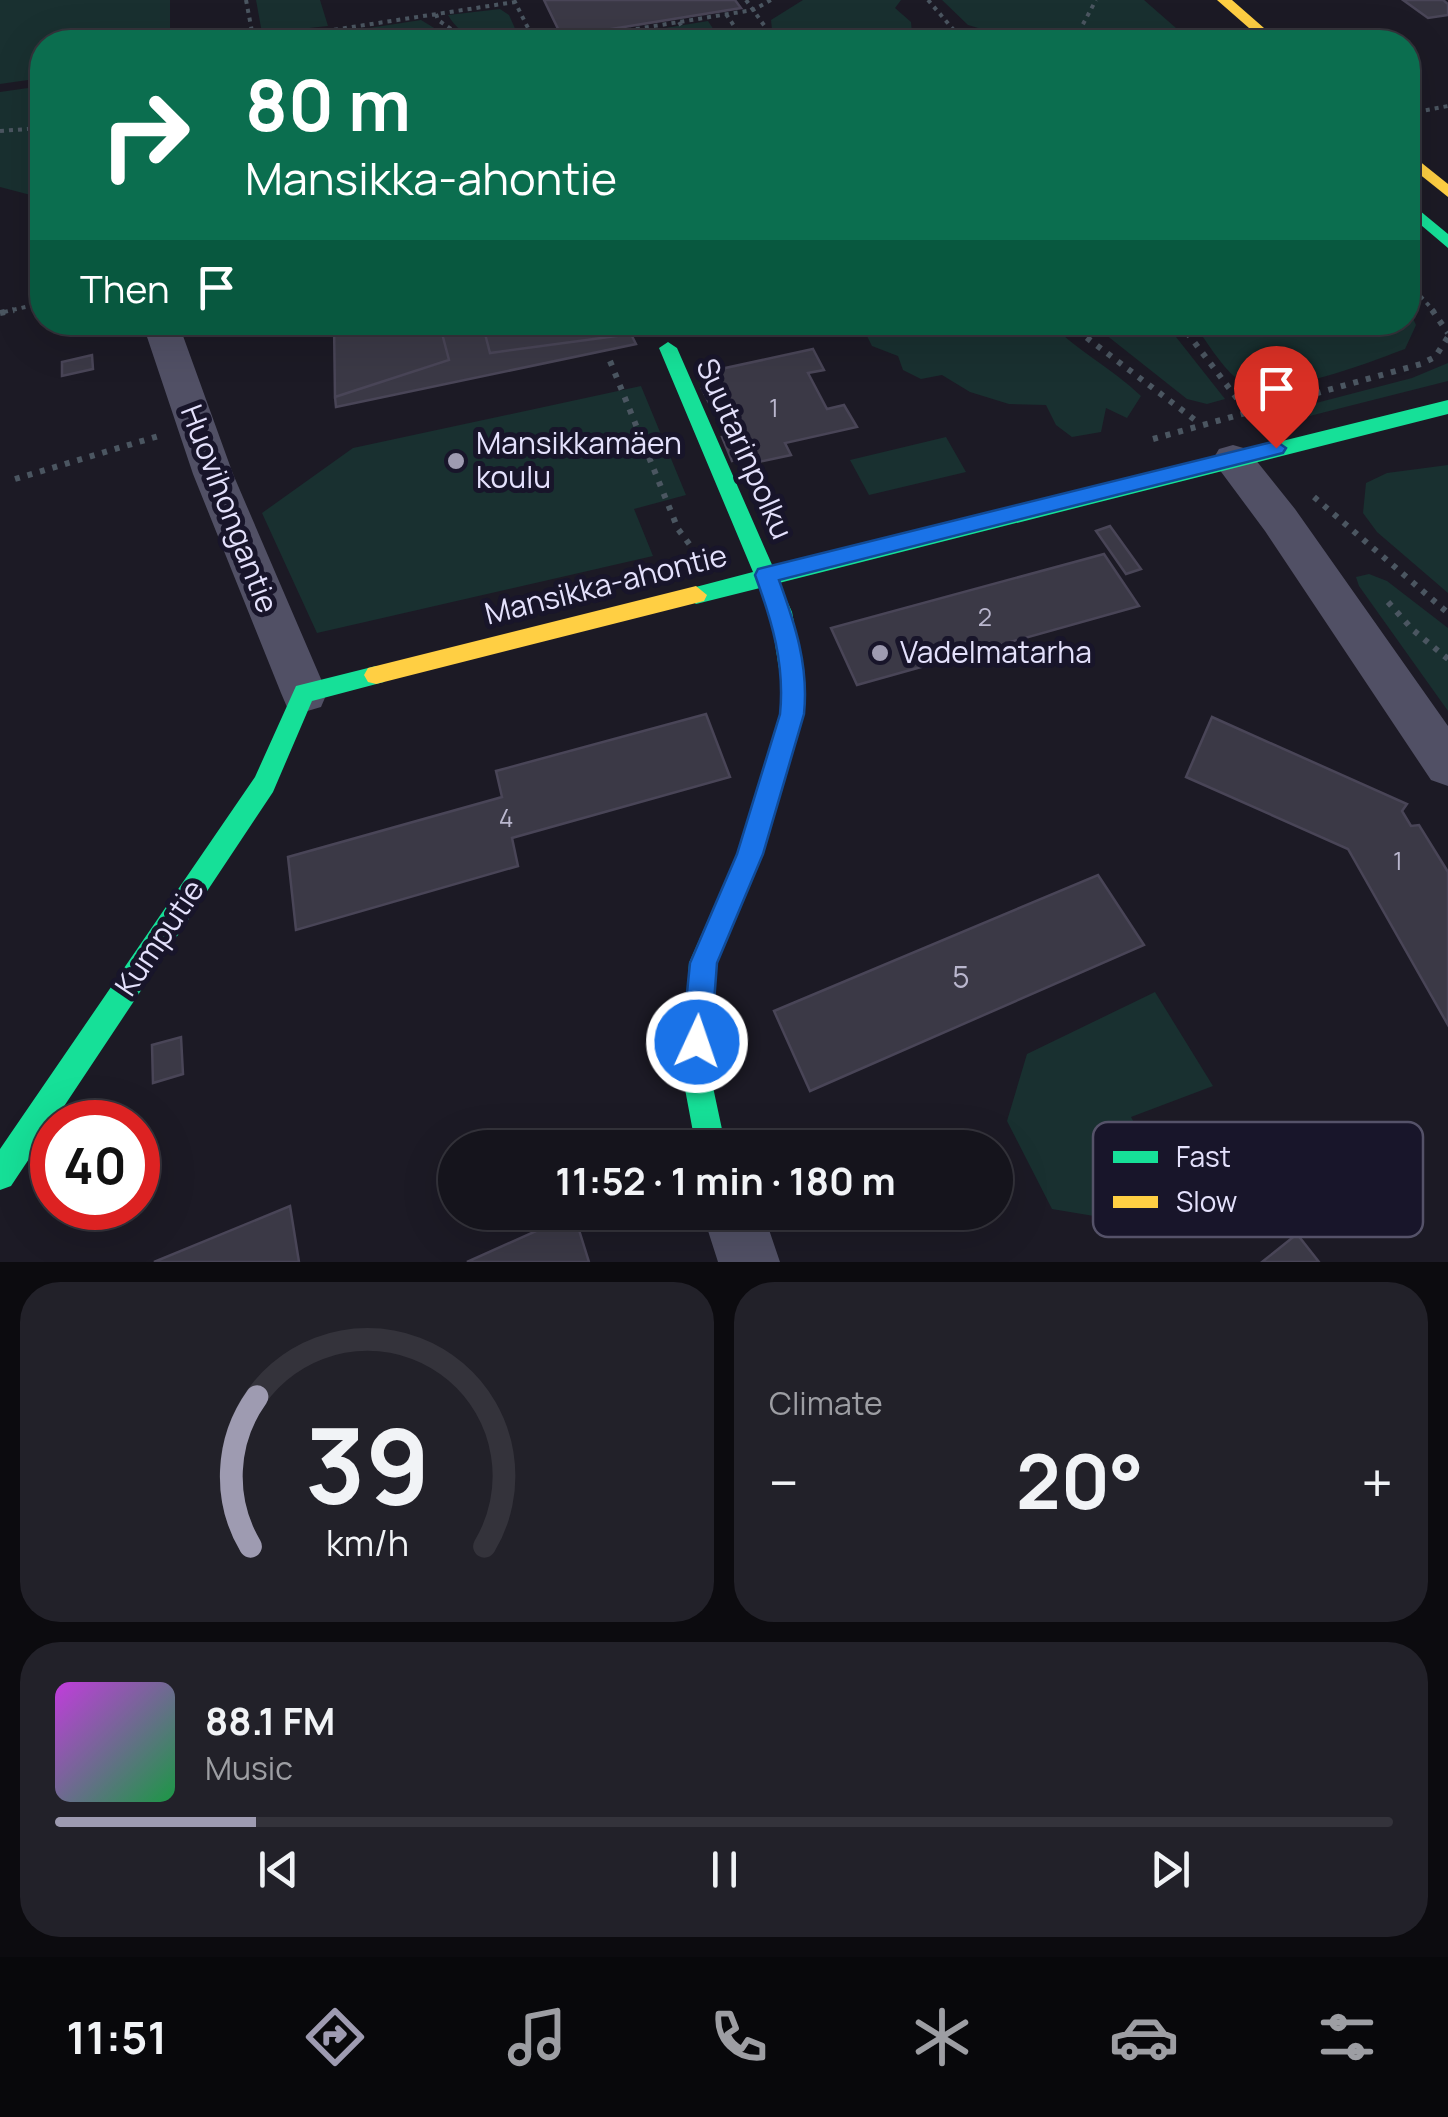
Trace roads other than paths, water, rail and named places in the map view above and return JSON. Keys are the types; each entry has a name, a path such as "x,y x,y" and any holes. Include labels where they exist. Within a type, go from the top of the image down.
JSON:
{"street":[{"path":"1224,0 1259,30"},
{"path":"1420,168 1448,192"},
{"path":"1420,217 1448,242"},
{"name":"Huovihongantie","path":"164,335 212,474 304,692"},
{"name":"Suutarinpolku","path":"668,348 788,635 794,692 792,714 750,854 703,963 696,1073 707,1130"},
{"name":"Mansikka-ahontie","path":"304,692 1448,407"},
{"path":"1233,460 1280,520 1448,765"},
{"name":"Kumputie","path":"0,1174 264,784 304,692"},
{"path":"738,1230 750,1262"}],"place":[{"name":"Mansikkamäen koulu","path":"456,461"},
{"name":"Vadelmatarha","path":"880,653"}]}
